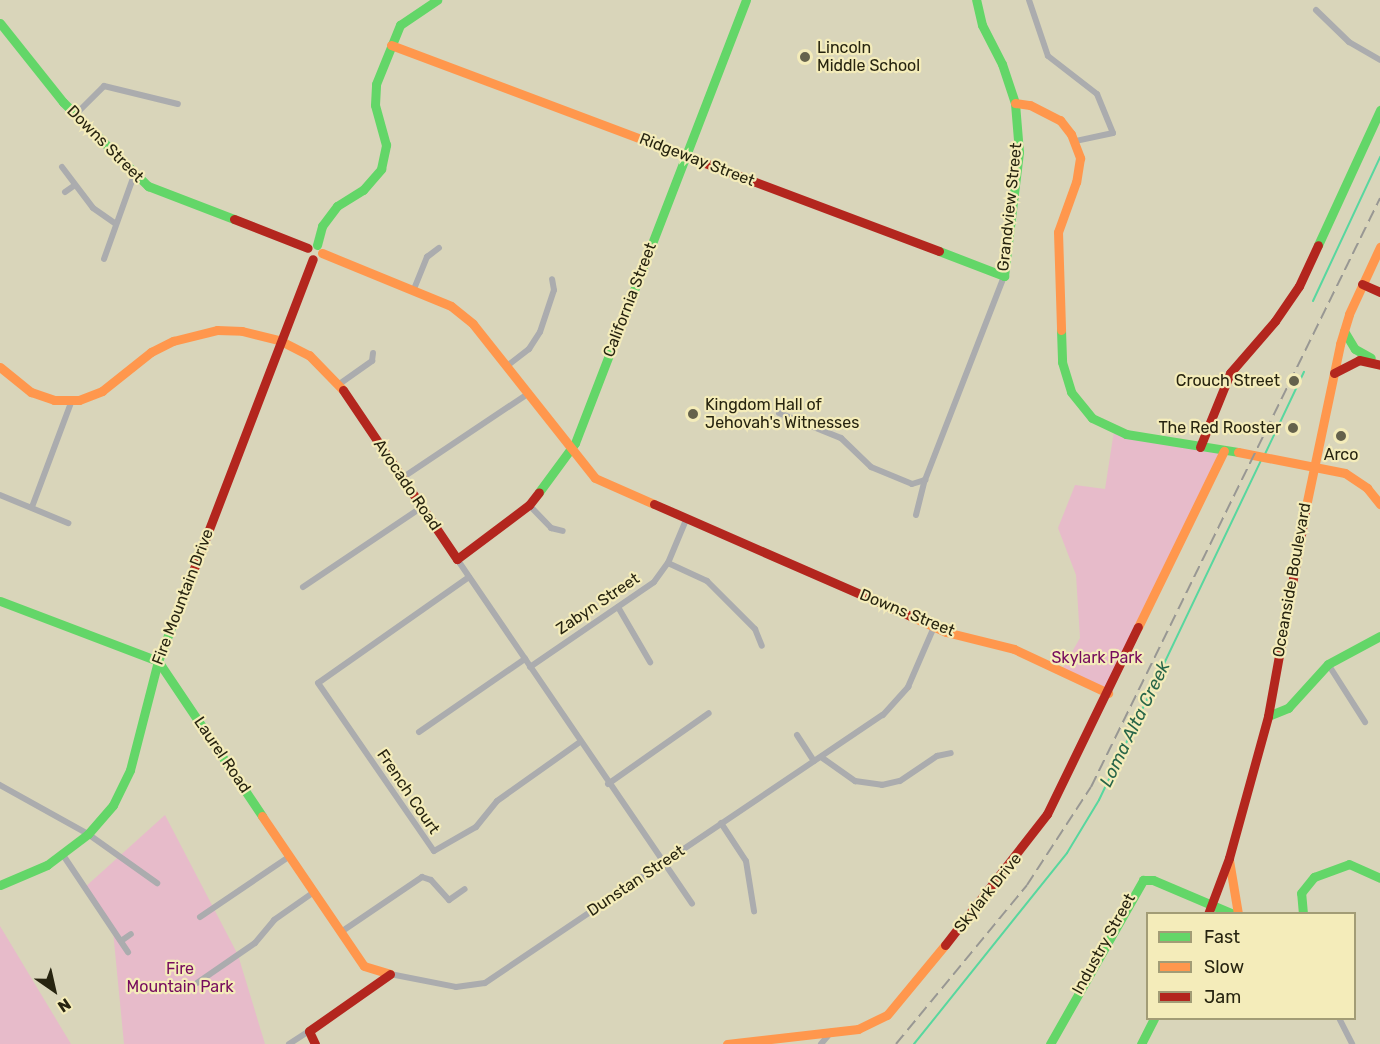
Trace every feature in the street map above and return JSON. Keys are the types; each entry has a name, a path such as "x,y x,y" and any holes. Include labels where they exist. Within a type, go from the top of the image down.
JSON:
{"main road":[{"path":"316,248 327,218 337,206 373,181 385,159 386,145 375,94 391,45 410,16 437,0"},
{"name":"California Street","path":"457,559 529,505 570,451 746,0"},
{"name":"Grandview Street","path":"976,0 982,25 1002,64 1015,103 1019,152 1004,276"},
{"name":"Downs Street","path":"0,23 75,115 134,175 162,194 316,248 452,306 472,324 507,366 570,451 595,478 686,520 934,627 1005,645 1108,693"},
{"name":"Ridgeway Street","path":"391,45 1004,276"},
{"path":"1015,103 1054,115 1074,141 1080,158 1076,182 1065,207 1057,247 1062,362 1071,392 1092,418 1114,431 1313,465 1358,480 1380,504"},
{"path":"1200,447 1230,373 1269,328 1299,286 1380,110"},
{"name":"Oceanside Boulevard","path":"1210,909 1229,858 1268,716 1313,465 1344,331 1362,284 1380,247"},
{"name":"Fire Mountain Drive","path":"0,885 63,855 88,834 113,805 130,770 158,661 316,248"},
{"path":"1362,284 1380,292"},
{"name":"Avocado Road","path":"0,367 32,392 54,400 72,400 102,391 151,352 173,341 217,330 242,331 279,340 309,355 338,385 457,559"},
{"path":"1344,331 1359,353 1380,360"},
{"path":"1334,372 1359,360 1380,365"},
{"path":"1108,693 1224,451"},
{"path":"0,601 158,661"},
{"path":"1268,716 1288,708 1328,664 1380,636"},
{"name":"Laurel Road","path":"158,661 364,966 390,974"},
{"name":"Skylark Drive","path":"727,1044 869,1026 887,1015 1018,856 1061,790 1108,693"},
{"path":"1229,858 1238,912"},
{"path":"1303,912 1301,893 1314,877 1349,864 1380,878"},
{"name":"Industry Street","path":"1050,1044 1143,880 1153,880 1210,909"},
{"path":"315,1044 309,1031 390,974"},
{"path":"1141,1044 1153,1020"}],"street":[{"path":"1029,0 1047,56 1097,94 1113,133 1074,141"},
{"path":"1316,10 1348,42 1380,60"},
{"path":"75,115 104,86 178,104"},
{"path":"62,166 93,208 116,224"},
{"path":"104,259 134,175"},
{"path":"65,192 75,185"},
{"path":"414,289 427,257 439,248"},
{"name":"Grandview Street","path":"916,515 925,480 1004,276"},
{"path":"507,366 529,349 540,332 554,290 552,279"},
{"path":"338,385 372,361 373,353"},
{"path":"402,478 529,393"},
{"path":"32,507 72,400"},
{"path":"779,413 841,438 871,467 912,484 925,480"},
{"path":"0,495 69,523"},
{"path":"529,505 551,528 563,531"},
{"path":"303,587 422,507"},
{"name":"Zabyn Street","path":"530,667 654,582 668,563 686,520"},
{"name":"Avocado Road","path":"457,559 662,864 692,904"},
{"path":"668,563 707,581 755,629 762,645"},
{"name":"French Court","path":"469,577 318,683 434,851 476,827 497,801 580,742"},
{"path":"618,607 650,662"},
{"name":"Dunstan Street","path":"390,974 456,987 485,983 821,757 900,701 934,627"},
{"path":"419,732 525,659"},
{"path":"1328,664 1365,722"},
{"path":"608,784 709,714"},
{"path":"797,735 814,761"},
{"path":"821,757 855,781 882,786 900,781 937,756 951,753"},
{"path":"0,785 88,834 157,883"},
{"path":"721,824 746,861 754,911"},
{"path":"63,855 128,952"},
{"path":"200,917 290,856"},
{"path":"341,932 422,877 431,879 449,900 465,889"},
{"path":"197,983 255,943 274,920 314,891"},
{"path":"121,941 131,934"},
{"path":"1340,1020 1352,1044"},
{"path":"289,1044 309,1031"},
{"path":"821,1044 831,1031"}],"green space":[{"name":"Skylark Park","path":"1114,431 1224,451 1108,693 1061,671 1080,638 1076,575 1058,528 1075,485 1105,489"},
{"name":"Fire Mountain Park","path":"165,815 238,955 265,1044 124,1044 113,931 84,888"},
{"path":"0,926 71,1044 0,1044"}],"waterway":[{"name":"Loma Alta Creek","path":"1313,301 1380,157"},
{"name":"Loma Alta Creek","path":"1265,454 1304,372"},
{"name":"Loma Alta Creek","path":"914,1044 1067,853 1099,800 1262,459"}],"railway":[{"path":"896,1044 1027,885 1091,787 1380,198"}],"traffic: fast":[{"path":"317,245 322,226 337,206 363,190 381,169 386,145 375,105 376,84 400,25 437,0"},
{"path":"539,492 575,443 746,0"},
{"path":"939,251 1004,276 1019,152 1015,103 1002,64 982,25 976,0"},
{"path":"0,23 63,102 148,186 234,219"},
{"path":"1318,245 1380,110"},
{"path":"1061,330 1062,362 1071,392 1092,418 1126,434 1238,452"},
{"path":"1344,331 1355,349 1371,358"},
{"path":"0,885 47,865 88,834 113,805 130,770 158,661 193,571"},
{"path":"0,601 158,661 262,816"},
{"path":"1268,716 1288,708 1328,664 1380,636"},
{"path":"1303,912 1301,893 1314,877 1349,864 1380,878"},
{"path":"1050,1044 1143,880 1153,880 1228,912"},
{"path":"1141,1044 1153,1020"}],"traffic: slow":[{"path":"391,45 705,163"},
{"path":"1015,103 1030,105 1060,120 1071,134 1080,158 1076,182 1058,232 1061,330"},
{"path":"1306,506 1340,344 1349,314 1380,247"},
{"path":"322,253 451,306 473,324 595,478 654,504"},
{"path":"0,367 31,392 54,400 79,400 102,391 151,352 173,341 217,330 242,331 279,340 309,355 343,390"},
{"path":"1138,627 1224,451"},
{"path":"1238,452 1345,473 1367,488 1380,504"},
{"path":"910,616 946,632 1014,649 1108,693"},
{"path":"262,816 364,966 390,974"},
{"path":"1229,860 1238,912"},
{"path":"727,1044 858,1029 887,1015 945,945"}],"traffic: jam":[{"path":"705,163 939,251"},
{"path":"234,219 308,248"},
{"path":"1200,447 1230,373 1275,321 1299,286 1318,245"},
{"path":"193,571 313,259"},
{"path":"1362,284 1380,292"},
{"path":"1334,373 1359,360 1380,365"},
{"path":"343,390 457,559 529,505 539,492"},
{"path":"654,504 910,616"},
{"path":"1209,912 1229,858 1268,716 1306,506"},
{"path":"945,945 1047,814 1138,627"},
{"path":"315,1044 309,1031 390,974"}],"place":[{"name":"Lincoln Middle School","path":"805,57"},
{"name":"Crouch Street","path":"1294,381"},
{"name":"Kingdom Hall of Jehovah's Witnesses","path":"693,414"},
{"name":"The Red Rooster","path":"1293,428"},
{"name":"Arco","path":"1341,436"}]}
